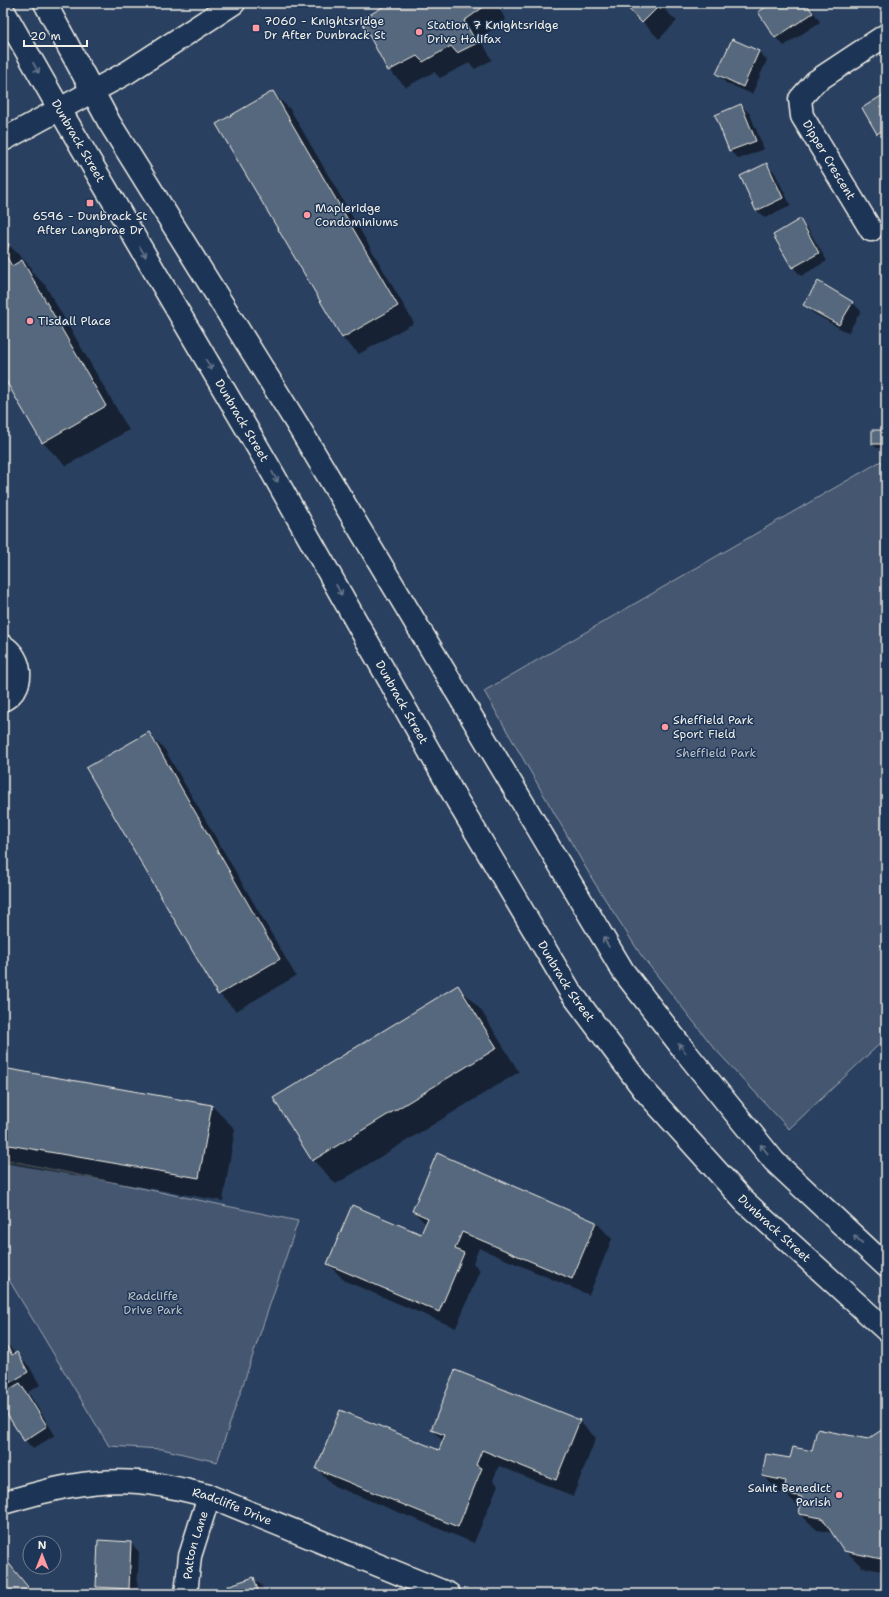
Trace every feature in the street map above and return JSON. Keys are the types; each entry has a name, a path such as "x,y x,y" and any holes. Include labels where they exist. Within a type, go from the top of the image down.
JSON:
{"main road":[{"path":"45,3 92,92 297,424 623,970 684,1050 774,1161 886,1266"},
{"path":"3,140 128,72 234,3"},
{"name":"Dunbrack Street","path":"3,10 268,465 458,802 570,991 644,1090 744,1201 886,1330"},
{"name":"Dipper Crescent","path":"871,230 802,116 800,99 815,82 886,36"},
{"path":"3,646 15,657 19,665 20,675 13,692 3,700"},
{"name":"Radcliffe Drive","path":"3,1503 44,1490 91,1482 137,1482 177,1488 209,1496 449,1594"},
{"name":"Patton Lane","path":"186,1594 190,1556 209,1496"}],"green space":[{"name":"Sheffield Park","path":"881,461 886,469 886,1038 789,1129 715,1049 641,955 594,882 484,691"},
{"name":"Radcliffe Drive Park","path":"3,1159 298,1221 217,1462 162,1449 109,1446 3,1270"}],"building":[{"name":"Station 7 Knightsridge Drive Halifax","path":"385,3 489,3 464,21 477,43 457,53 451,46 423,62 417,56 388,71 361,20 386,5"},
{"path":"623,3 660,3 661,4 642,23"},
{"path":"772,3 806,3 813,13 775,38 758,12"},
{"path":"732,39 759,51 743,87 716,74"},
{"name":"Mapleridge Condominiums","path":"273,91 398,306 342,338 216,124"},
{"path":"886,93 886,128 877,134 862,108"},
{"path":"741,104 756,141 729,151 715,115"},
{"path":"767,163 783,198 756,211 740,176"},
{"path":"800,219 819,253 792,268 773,235"},
{"name":"Tisdall Place","path":"3,242 9,244 6,256 12,266 22,260 106,406 42,443 3,376"},
{"path":"818,281 853,302 839,325 803,305"},
{"path":"872,430 886,430 886,444 872,444"},
{"path":"149,732 280,959 218,995 86,768"},
{"path":"458,985 497,1048 312,1161 273,1098"},
{"path":"3,1068 212,1105 199,1178 3,1144"},
{"path":"437,1153 596,1222 572,1279 462,1232 455,1249 464,1253 439,1312 327,1264 352,1205 421,1234 428,1218 412,1211"},
{"path":"3,1340 12,1355 17,1352 28,1372 3,1387"},
{"path":"455,1370 580,1420 556,1480 482,1450 476,1465 482,1468 458,1527 316,1469 340,1410 439,1450 445,1435 431,1430"},
{"path":"20,1383 47,1426 24,1441 3,1408 3,1393"},
{"name":"Saint Benedict Parish","path":"886,1427 886,1560 844,1551 822,1518 799,1514 802,1497 783,1493 786,1481 762,1476 766,1454 790,1458 793,1447 812,1451 817,1429 868,1439"},
{"path":"98,1540 131,1542 129,1589 96,1587"},
{"path":"6,1560 28,1587 23,1592 25,1594 3,1594 3,1563"},
{"path":"254,1577 259,1594 229,1594 227,1586"}],"place":[{"name":"7060 - Knightsridge Dr After Dunbrack St","path":"256,28"},
{"name":"Station 7 Knightsridge Drive Halifax","path":"419,32"},
{"name":"6596 - Dunbrack St After Langbrae Dr","path":"90,203"},
{"name":"Mapleridge Condominiums","path":"307,215"},
{"name":"Tisdall Place","path":"30,321"},
{"name":"Sheffield Park Sport Field","path":"665,727"},
{"name":"Saint Benedict Parish","path":"839,1495"}]}
